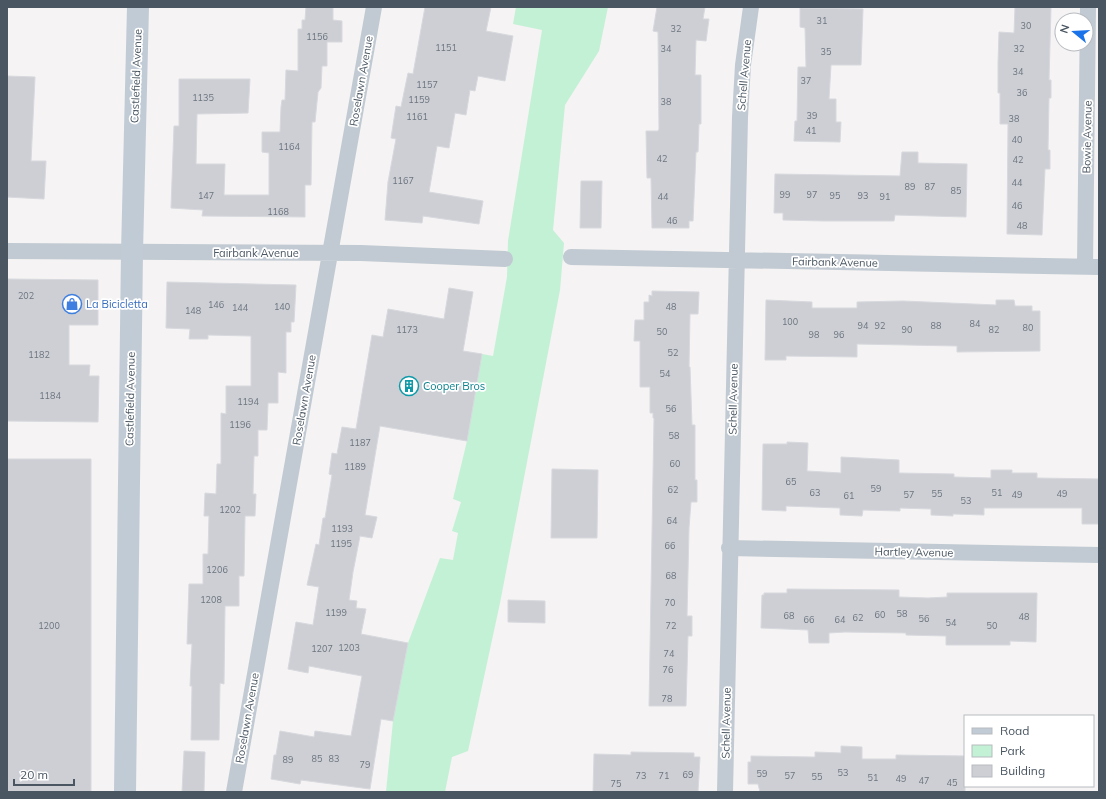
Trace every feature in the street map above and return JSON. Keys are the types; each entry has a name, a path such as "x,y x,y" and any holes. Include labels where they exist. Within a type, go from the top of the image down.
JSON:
{"street":[{"name":"Castlefield Avenue","path":"125,792 132,252 138,7"},
{"name":"Roselawn Avenue","path":"234,792 374,7"},
{"name":"Schell Avenue","path":"725,792 729,548 742,66 752,7"},
{"name":"Bowie Avenue","path":"1088,7 1092,266"},
{"name":"Fairbank Avenue","path":"7,251 330,254 505,258"},
{"name":"Fairbank Avenue","path":"571,257 1092,266"},
{"name":"Hartley Avenue","path":"729,548 1099,556"}],"green space":[{"path":"516,7 608,7 599,51 565,105 553,230 564,243 560,290 500,603 468,751 452,757 445,792 386,792 393,721 408,643 440,558 453,560 458,533 452,531 461,502 453,499 467,441 482,354 493,356 507,277 508,241 542,30 513,24"}],"building":[{"path":"306,7 333,7 333,20 342,21 342,42 327,42 327,66 322,66 321,88 318,92 315,122 312,122 311,185 305,185 305,217 202,216 203,210 171,208 174,126 179,126 179,79 250,79 248,113 197,114 196,164 225,164 224,195 269,195 269,153 262,152 262,132 280,132 282,100 285,100 286,70 298,71 298,29 302,29 302,20 305,20"},
{"path":"425,7 491,7 486,31 513,36 505,81 478,76 475,91 470,90 466,115 455,113 449,148 437,146 429,192 483,201 479,224 423,216 422,223 385,220 388,182 396,139 391,138 396,106 401,107 408,73 413,74"},
{"path":"657,7 705,7 703,19 709,19 706,41 696,40 695,75 701,75 701,124 699,124 698,152 696,152 693,221 689,221 689,228 652,228 651,178 647,178 646,131 658,131 659,129 658,32 653,31"},
{"path":"1015,7 1051,7 1049,80 1051,80 1051,98 1049,98 1048,150 1050,150 1050,169 1045,169 1042,235 1007,234 1008,124 1000,124 1000,93 998,93 999,32 1014,33"},
{"path":"800,8 863,9 861,65 831,65 829,99 836,99 836,122 841,122 840,142 794,141 795,121 797,121 798,67 806,67 805,28 800,27"},
{"path":"7,76 35,77 31,161 46,161 44,199 7,197"},
{"path":"902,152 918,152 918,163 967,164 966,217 895,215 894,221 824,221 783,220 783,213 774,213 775,174 900,176"},
{"path":"581,181 602,181 601,228 580,228"},
{"path":"7,279 98,280 98,325 69,325 69,365 90,365 89,376 99,376 98,422 7,421"},
{"path":"167,282 296,285 294,322 291,322 291,332 286,332 286,373 278,372 278,403 268,403 267,430 258,430 258,456 254,456 253,494 256,494 255,516 245,516 244,576 239,576 239,606 225,606 224,684 220,683 219,740 191,740 192,686 190,686 192,644 187,644 189,584 203,584 203,554 208,554 209,516 204,516 205,493 216,494 217,464 221,464 221,413 226,414 226,386 251,386 251,336 208,335 208,339 189,339 190,329 166,328"},
{"path":"449,288 473,292 463,351 482,354 467,441 380,426 365,515 377,517 372,538 360,536 353,572 349,600 357,601 356,608 366,609 361,634 408,643 393,721 381,719 370,789 301,780 300,784 271,779 274,755 276,755 280,731 314,737 315,731 351,736 362,676 309,666 308,673 288,669 296,622 313,625 319,587 307,585 316,544 319,545 323,518 325,518 332,475 329,474 332,453 337,454 342,427 356,429 372,335 383,337 388,309 444,319"},
{"path":"652,291 699,292 698,314 690,314 689,367 692,425 695,425 695,480 697,480 697,502 691,502 689,528 687,616 692,616 692,636 688,636 686,706 649,706 654,418 653,413 650,413 650,387 640,387 640,341 634,341 635,320 644,320 644,302 649,302 649,295 652,296"},
{"path":"766,300 812,302 812,308 857,308 857,302 903,301 996,305 996,300 1014,300 1015,306 1032,306 1032,311 1040,311 1040,351 957,352 957,346 857,344 857,357 786,356 786,360 765,360"},
{"path":"787,442 808,443 807,471 841,473 841,457 899,460 899,473 954,474 954,477 991,478 991,470 1012,470 1012,473 1037,473 1037,478 1099,479 1099,524 1082,524 1082,508 984,508 984,515 953,514 953,516 931,515 931,509 900,508 900,511 863,510 862,516 840,515 840,508 786,506 786,511 762,510 763,444 787,444"},
{"path":"7,459 91,459 91,792 7,792"},
{"path":"552,469 598,470 597,538 551,538"},
{"path":"787,589 899,590 899,597 928,598 947,597 947,593 1037,593 1036,642 1010,641 1010,645 946,645 946,636 906,635 906,633 845,632 829,633 829,643 809,643 808,630 761,628 762,595 764,595 764,593 787,593"},
{"path":"508,600 545,601 545,623 508,622"},
{"path":"841,746 862,747 862,759 896,759 896,755 964,756 965,792 760,792 758,784 748,784 748,762 751,762 751,756 815,757 815,752 841,753"},
{"path":"184,751 205,752 204,792 182,792"},
{"path":"631,752 694,753 694,757 700,757 698,792 593,792 594,754 631,755"}],"place":[{"name":"La Bicicletta","path":"72,304"},
{"name":"Cooper Bros","path":"409,386"}]}
